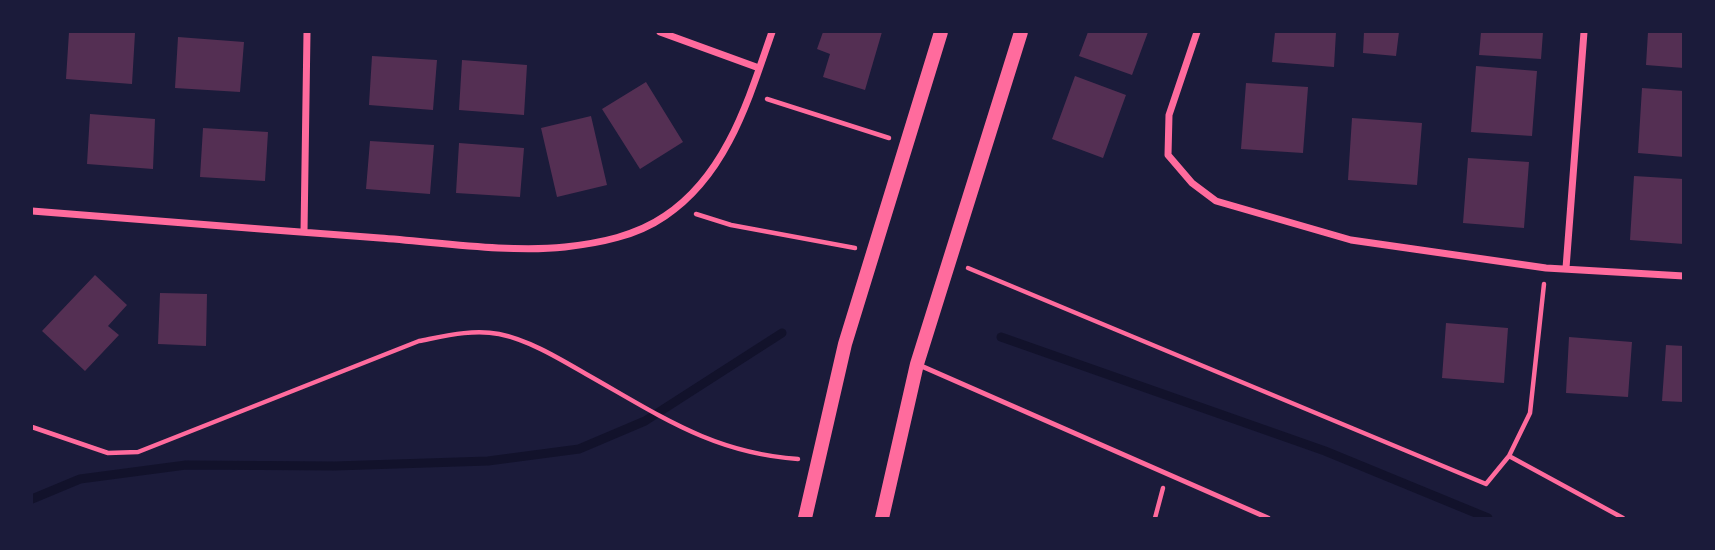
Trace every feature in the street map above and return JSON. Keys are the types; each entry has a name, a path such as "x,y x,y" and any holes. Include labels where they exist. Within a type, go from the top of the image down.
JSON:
{"main road":[{"path":"805,519 845,344 941,32"},
{"path":"882,519 917,364 1021,32"}],"street":[{"path":"304,232 307,32"},
{"path":"660,32 759,68"},
{"path":"32,211 484,245 562,247 616,238 640,229 675,208 713,170 750,94 772,32"},
{"path":"1197,32 1169,115 1168,155 1192,183 1216,201 1351,240 1546,268 1684,276"},
{"path":"1566,268 1584,32"}],"lane":[{"path":"917,364 1268,519"}],"path":[{"path":"750,94 905,143"},
{"path":"675,208 731,225 872,252"},
{"path":"948,259 1486,484 1509,456 1530,413 1546,268"},
{"path":"32,427 108,453 138,452 419,341 467,332 499,334 560,359 679,427 727,447 758,456 818,460"},
{"path":"1509,456 1623,519"},
{"path":"1155,519 1168,474"}],"building":[{"path":"69,32 135,33 132,84 66,79"},
{"path":"823,32 882,32 865,90 823,77 830,54 817,49"},
{"path":"1088,32 1148,32 1132,75 1079,56"},
{"path":"1275,32 1336,32 1334,67 1272,62"},
{"path":"1364,32 1399,32 1396,56 1363,53"},
{"path":"1481,32 1543,32 1541,59 1479,55"},
{"path":"1648,32 1684,32 1684,68 1646,65"},
{"path":"178,37 244,42 240,92 175,88"},
{"path":"372,56 437,60 433,110 369,105"},
{"path":"462,60 527,65 524,115 459,110"},
{"path":"1476,66 1537,71 1532,136 1471,132"},
{"path":"1075,76 1126,95 1103,158 1052,139"},
{"path":"646,82 683,142 640,169 602,109"},
{"path":"1246,83 1308,87 1303,153 1241,149"},
{"path":"1642,88 1684,91 1684,157 1638,153"},
{"path":"90,114 155,119 153,169 87,164"},
{"path":"591,116 607,185 557,197 541,128"},
{"path":"1352,118 1422,123 1417,185 1348,180"},
{"path":"203,128 268,132 265,181 200,177"},
{"path":"370,141 434,145 430,194 366,189"},
{"path":"459,143 524,148 520,197 456,193"},
{"path":"1468,158 1529,162 1524,228 1463,223"},
{"path":"1634,176 1684,179 1684,244 1630,240"},
{"path":"95,275 127,305 108,326 119,335 85,371 42,331"},
{"path":"160,293 207,294 206,346 158,344"},
{"path":"1446,323 1508,328 1504,383 1442,378"},
{"path":"1569,337 1632,342 1628,397 1566,393"},
{"path":"1666,345 1684,346 1684,402 1662,401"}],"waterway":[{"path":"32,499 80,479 186,465 335,466 488,461 579,449 645,421 782,333"},
{"path":"1001,337 1325,451 1488,518"}]}
